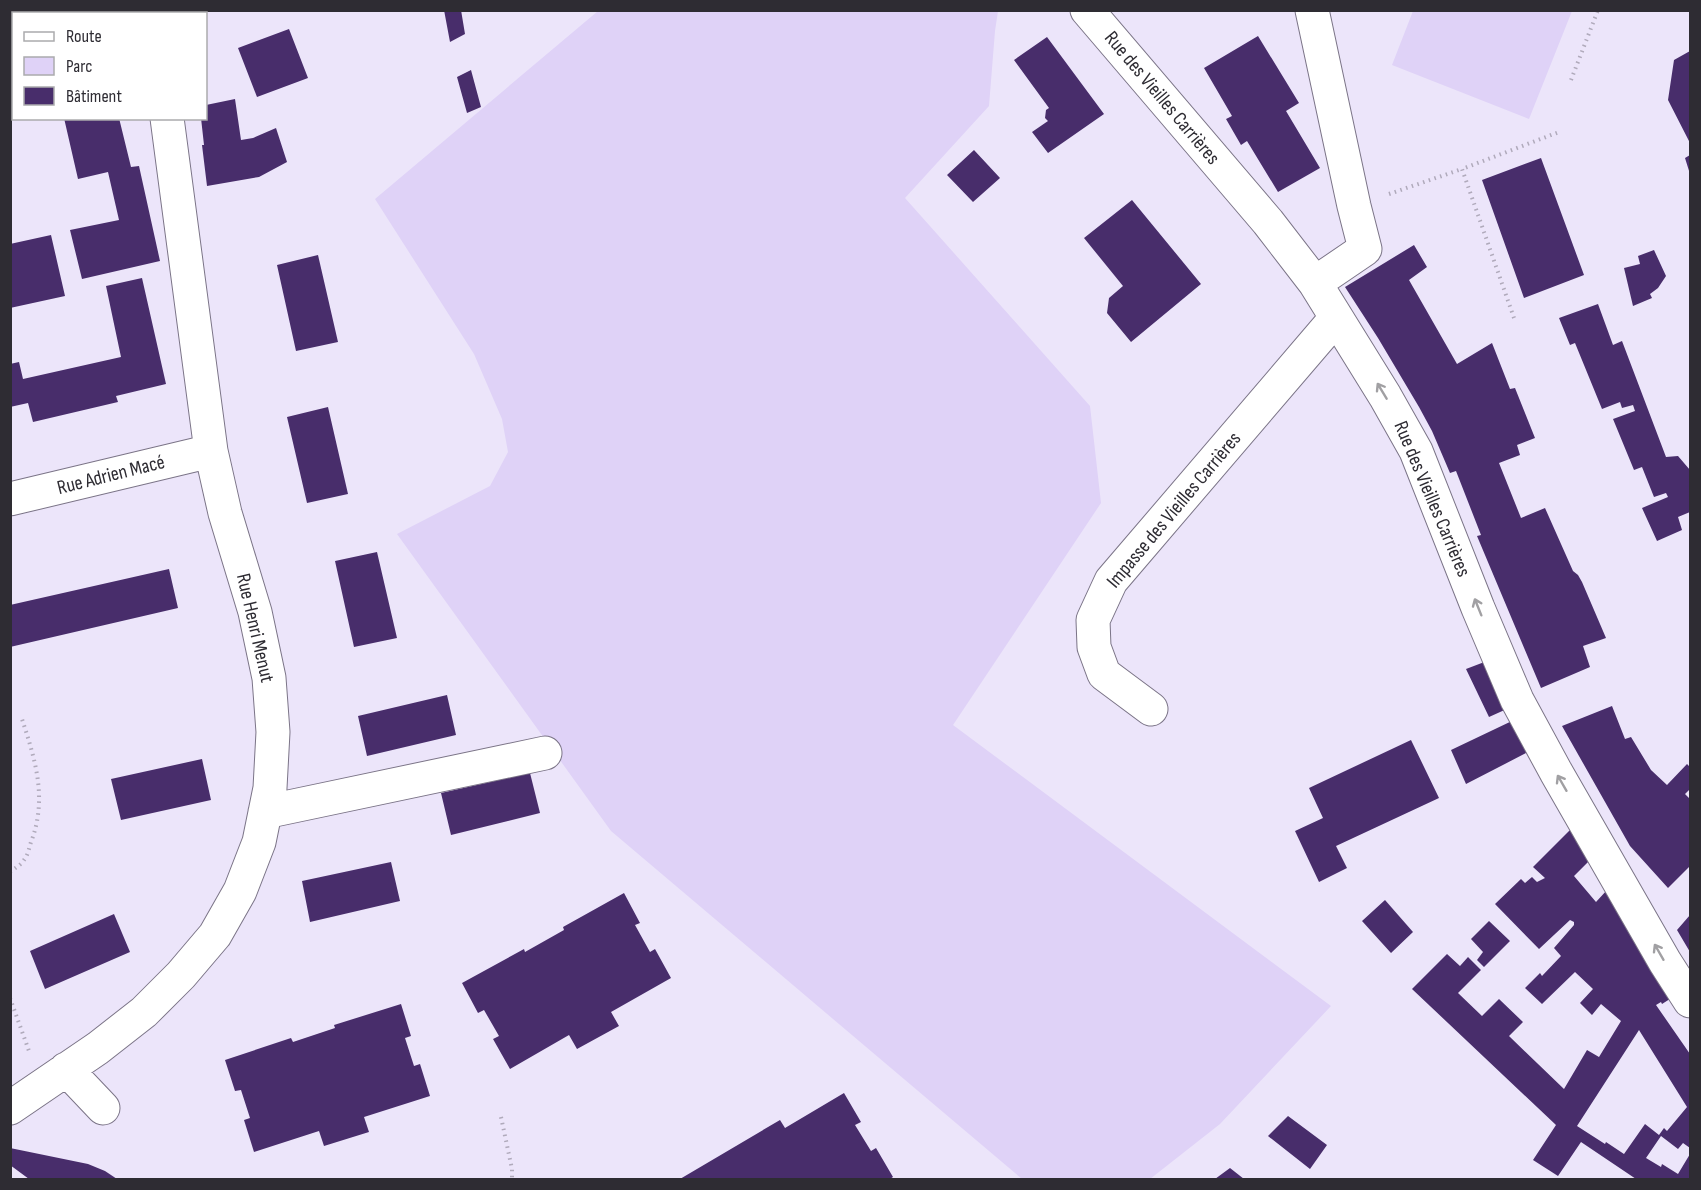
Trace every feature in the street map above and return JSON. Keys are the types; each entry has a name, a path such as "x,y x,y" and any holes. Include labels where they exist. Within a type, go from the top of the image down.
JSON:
{"street":[{"name":"Rue des Vieilles Carrières","path":"1087,10 1268,222 1315,283 1385,396 1416,451 1517,700 1654,943 1690,1001"},
{"path":"1312,10 1365,249 1315,283"},
{"name":"Rue Henri Menut","path":"10,1108 98,1048 144,1012 181,975 214,935 240,891 259,842 270,788 273,732 269,678 255,612 225,513 211,451 166,120"},
{"name":"Impasse des Vieilles Carrières","path":"1151,708 1104,674 1094,647 1093,620 1111,581 1336,318"},
{"name":"Rue Adrien Macé","path":"10,499 211,451"},
{"path":"265,812 545,753"},
{"path":"66,1069 103,1108"}],"path":[{"path":"1571,80 1598,10"},
{"path":"1354,206 1462,169 1559,132"},
{"path":"1462,169 1514,318"},
{"path":"10,872 24,861 35,834 40,810 39,783 21,716"},
{"path":"10,998 16,1013"},
{"path":"501,1117 512,1179"}],"green space":[{"path":"598,11 998,11 989,106 905,198 1090,406 1101,503 953,725 1331,1006 1220,1124 1150,1179 1022,1179 611,831 397,534 490,486 508,452 502,419 474,354 375,199"},
{"path":"1413,11 1572,11 1529,119 1392,65"}],"building":[{"path":"10,10 32,11 12,12 10,17"},
{"path":"444,10 461,10 465,34 450,42"},
{"path":"289,29 308,78 257,97 238,48"},
{"path":"1258,36 1299,103 1286,111 1320,168 1278,192 1247,141 1241,145 1226,119 1232,116 1204,68"},
{"path":"1047,37 1104,114 1048,153 1032,132 1048,121 1045,118 1046,110 1049,108 1014,60"},
{"path":"1690,51 1690,143 1668,100 1674,60"},
{"path":"471,70 481,107 467,113 457,77"},
{"path":"235,99 241,140 253,138 276,128 287,162 259,177 207,186 201,120 207,120 207,105"},
{"path":"64,120 119,120 131,167 139,166 160,261 82,279 70,230 119,220 108,172 78,179"},
{"path":"974,150 1000,178 973,202 947,175"},
{"path":"1690,155 1690,174 1685,158"},
{"path":"1541,158 1584,275 1524,298 1482,180"},
{"path":"1132,200 1201,284 1131,342 1107,313 1109,298 1123,286 1084,238"},
{"path":"51,235 65,296 10,308 10,244"},
{"path":"1414,245 1427,267 1409,280 1457,364 1492,343 1510,389 1515,388 1535,438 1517,445 1520,455 1499,463 1521,518 1545,508 1573,571 1582,582 1606,638 1583,646 1590,667 1541,688 1477,536 1481,535 1456,471 1450,473 1419,407 1345,287"},
{"path":"1654,250 1666,276 1658,288 1650,294 1652,298 1633,306 1624,268 1640,264 1638,256"},
{"path":"318,255 338,342 296,351 277,265"},
{"path":"142,278 166,384 116,396 118,402 33,422 28,403 10,407 10,364 19,362 23,379 121,357 106,286"},
{"path":"1598,304 1613,345 1622,341 1666,457 1678,456 1690,470 1690,512 1678,517 1682,530 1657,541 1642,508 1668,497 1666,493 1654,497 1642,467 1634,470 1613,419 1635,411 1633,405 1622,408 1620,402 1602,409 1575,343 1570,345 1559,318"},
{"path":"328,407 348,494 307,503 287,417"},
{"path":"377,552 397,638 354,647 335,561"},
{"path":"169,569 178,608 10,647 10,605"},
{"path":"1487,661 1509,708 1489,717 1466,669"},
{"path":"447,695 456,735 367,756 358,716"},
{"path":"1612,706 1625,739 1631,737 1651,770 1667,785 1687,764 1690,767 1690,789 1685,794 1690,799 1690,866 1668,888 1630,846 1562,726"},
{"path":"1514,720 1532,750 1466,784 1451,750"},
{"path":"1411,740 1439,798 1336,846 1347,868 1319,882 1295,831 1323,818 1309,788"},
{"path":"202,759 211,800 121,820 111,779"},
{"path":"530,773 540,813 451,835 441,793"},
{"path":"1570,830 1589,861 1574,876 1596,902 1607,890 1673,997 1656,1005 1690,1054 1690,1148 1683,1143 1678,1149 1661,1136 1646,1158 1678,1174 1690,1154 1690,1179 1636,1179 1581,1142 1558,1176 1533,1160 1556,1125 1412,989 1447,954 1460,966 1468,957 1481,970 1458,993 1482,1016 1499,999 1523,1022 1509,1036 1564,1089 1587,1050 1599,1057 1621,1021 1601,1004 1592,1015 1580,1003 1593,989 1575,972 1542,1004 1525,988 1540,973 1542,976 1561,956 1554,948 1574,925 1574,922 1570,920 1539,949 1495,904 1521,879 1525,883 1532,877 1537,882 1545,878 1533,867","holes":["1639,1030 1687,1107 1667,1131 1664,1128 1659,1135 1645,1124 1624,1154 1577,1126"]},
{"path":"391,862 400,901 310,922 302,881"},
{"path":"624,893 640,923 635,925 650,952 655,949 671,978 611,1012 619,1026 577,1049 569,1035 510,1069 493,1039 499,1036 484,1010 478,1013 462,983 524,949 525,952 564,930 563,927"},
{"path":"1385,900 1413,932 1391,953 1362,921"},
{"path":"114,914 130,952 45,989 30,951"},
{"path":"1690,915 1690,952 1677,930"},
{"path":"1489,921 1510,941 1484,967 1477,960 1483,952 1471,939"},
{"path":"401,1004 411,1036 405,1038 414,1066 420,1064 430,1096 364,1117 369,1132 324,1146 319,1131 254,1152 244,1120 250,1118 241,1090 235,1091 225,1060 291,1038 293,1042 335,1028 334,1025"},
{"path":"844,1093 861,1122 855,1125 871,1151 876,1148 893,1177 890,1179 680,1179 780,1120 785,1128"},
{"path":"1288,1116 1327,1145 1310,1169 1268,1136"},
{"path":"10,1148 88,1164 117,1179 29,1179 10,1165"},
{"path":"1230,1168 1244,1179 1215,1179"}]}
